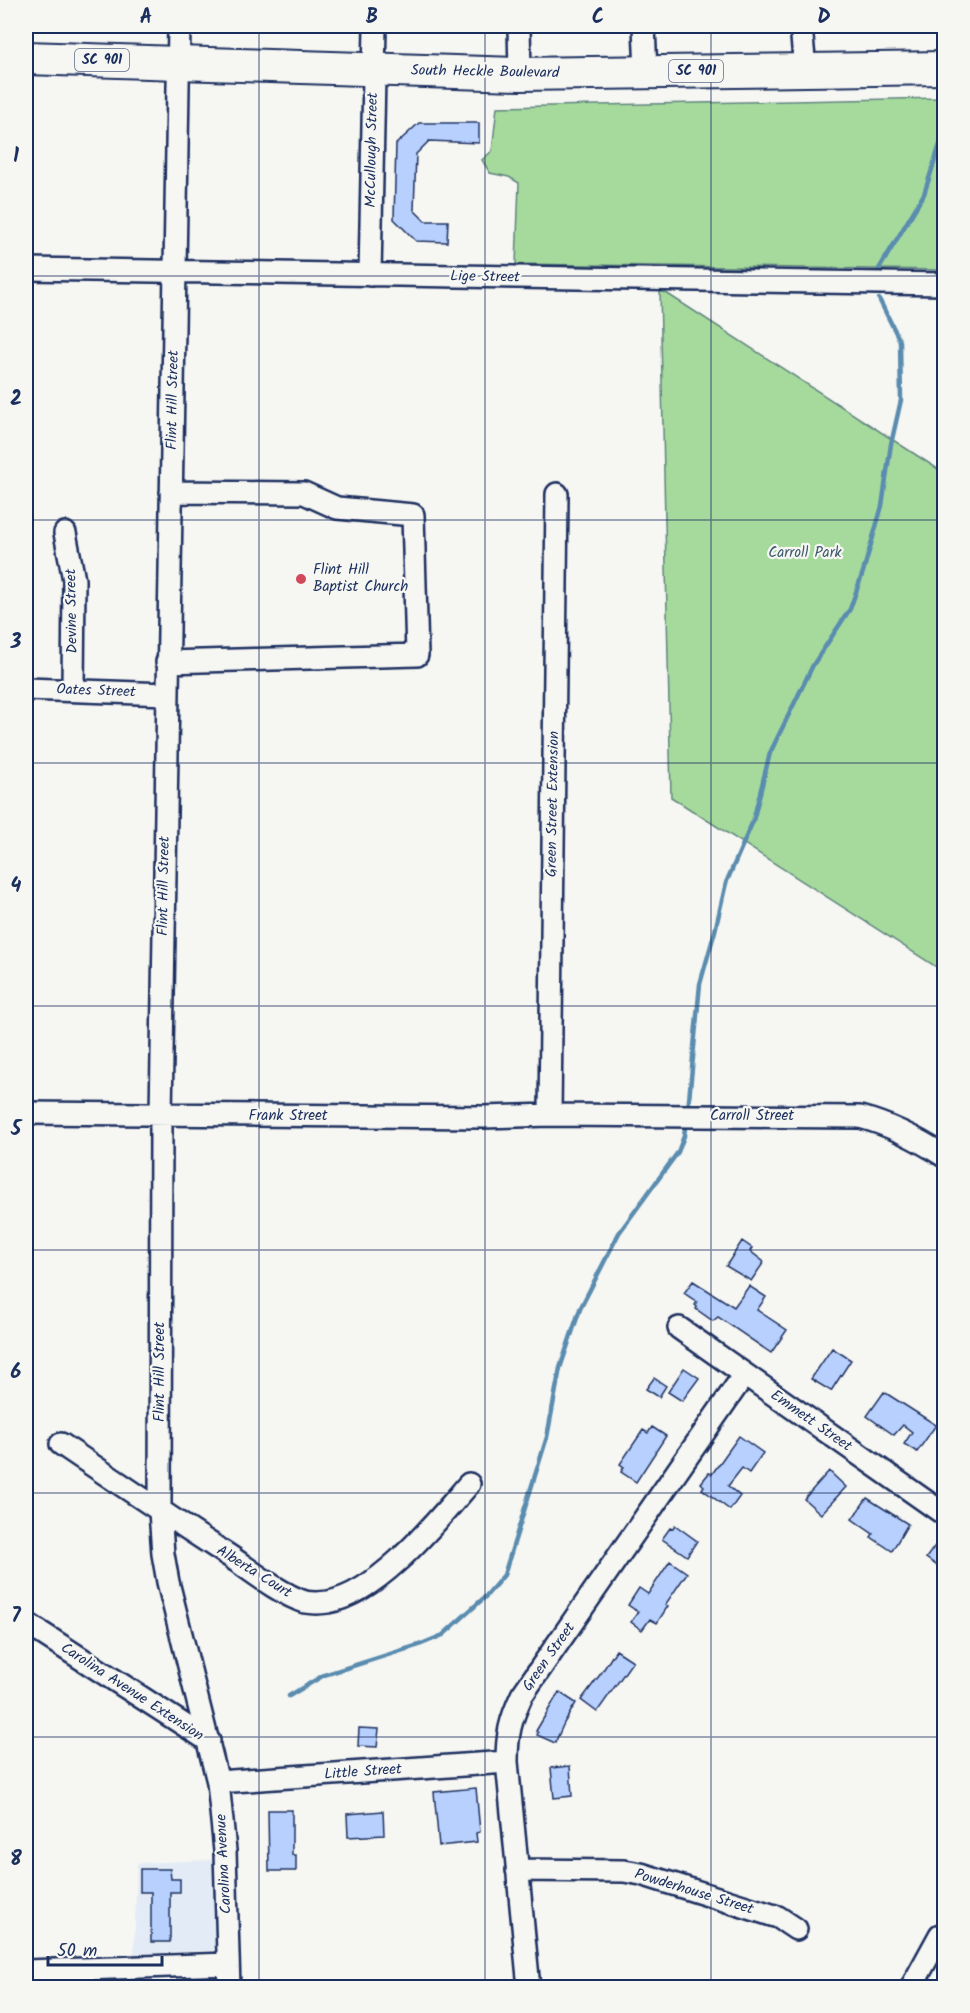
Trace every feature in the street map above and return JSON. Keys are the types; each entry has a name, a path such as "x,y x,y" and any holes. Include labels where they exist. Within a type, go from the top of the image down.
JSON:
{"highway":[{"name":"South Heckle Boulevard","path":"26,58 520,74 945,68"}],"street":[{"name":"Flint Hill Street","path":"179,26 161,1115 160,1511 163,1554 168,1582 209,1742"},
{"name":"McCullough Street","path":"370,275 375,26"},
{"path":"519,26 520,74"},
{"path":"644,26 646,72"},
{"path":"801,26 804,70"},
{"name":"Lige Street","path":"26,269 945,284"},
{"path":"167,662 417,655 418,625 413,515 337,508 304,493 171,492"},
{"name":"Green Street Extension","path":"550,1115 557,494"},
{"name":"Devine Street","path":"65,533 74,580 73,689"},
{"name":"Oates Street","path":"26,689 167,694"},
{"name":"Frank Street","path":"26,1113 471,1117 550,1115"},
{"name":"Carroll Street","path":"550,1115 860,1117 882,1122 902,1131 945,1156"},
{"name":"Emmett Street","path":"679,1328 945,1514"},
{"name":"Green Street","path":"529,1988 507,1762 510,1723 522,1695 744,1375"},
{"name":"Alberta Court","path":"61,1444 160,1511 306,1602 328,1602 358,1590 392,1565 430,1528 469,1484"},
{"name":"Carolina Avenue Extension","path":"26,1623 209,1742"},
{"name":"Carolina Avenue","path":"209,1742 218,1782 225,1851 229,1988"},
{"name":"Little Street","path":"218,1782 507,1762"},
{"name":"Powderhouse Street","path":"517,1870 606,1869 640,1874 778,1917 796,1929"},
{"path":"911,1988 940,1935"},
{"path":"26,1971 228,1964"}],"shaded area":[{"path":"213,1860 216,1947 212,1951 134,1954 137,1863"}],"green space":[{"path":"944,98 944,270 516,264 519,183 509,177 490,173 482,160 492,151 497,107"},
{"name":"Carroll Park","path":"660,289 944,473 944,972 671,797"}],"building":[{"path":"419,123 479,123 479,143 429,141 416,154 414,210 425,221 448,221 447,242 416,241 394,219 396,144"},
{"path":"742,1241 752,1248 750,1251 764,1262 751,1281 726,1266"},
{"path":"693,1281 734,1307 749,1286 766,1297 757,1310 787,1330 771,1353 718,1317 713,1321 696,1309 697,1302 684,1293"},
{"path":"832,1348 851,1360 831,1391 811,1379"},
{"path":"684,1368 699,1378 682,1401 668,1392"},
{"path":"654,1378 666,1386 659,1397 646,1389"},
{"path":"884,1392 936,1425 917,1452 904,1444 912,1432 903,1425 894,1435 867,1416"},
{"path":"652,1427 666,1436 636,1482 621,1472 624,1467 620,1464 643,1430 648,1433"},
{"path":"739,1436 763,1453 749,1473 742,1468 728,1486 740,1496 730,1510 702,1489 704,1486 701,1483 709,1473 712,1474"},
{"path":"829,1471 846,1487 821,1514 804,1499"},
{"path":"867,1498 908,1524 892,1551 871,1537 873,1534 852,1519"},
{"path":"675,1525 697,1541 687,1556 662,1539"},
{"path":"945,1532 945,1571 926,1558"},
{"path":"670,1561 687,1573 665,1605 668,1606 657,1623 650,1619 642,1630 631,1622 638,1612 628,1605 639,1588 648,1594"},
{"path":"616,1650 633,1661 597,1712 581,1700"},
{"path":"559,1692 576,1703 555,1743 537,1735 536,1731"},
{"path":"359,1728 379,1729 377,1747 358,1746"},
{"path":"570,1766 572,1796 554,1798 551,1768"},
{"path":"476,1788 480,1832 476,1833 477,1842 439,1846 434,1792"},
{"path":"268,1810 292,1810 292,1855 296,1855 296,1871 269,1871"},
{"path":"383,1811 384,1835 348,1837 347,1814"},
{"path":"140,1869 170,1869 171,1879 180,1879 180,1892 170,1892 170,1942 151,1942 151,1892 140,1892"}],"waterway":[{"path":"879,269 924,194 944,132"},
{"path":"688,1110 700,984 726,883 753,821 770,753 813,665 850,609 882,506 891,444 901,400 900,341 879,299"},
{"path":"289,1696 324,1675 419,1645 443,1635 486,1596 504,1575 547,1437 560,1368 580,1309 619,1233 678,1152 684,1136 686,1121"}],"place":[{"name":"Flint Hill Baptist Church","path":"301,579"}]}
